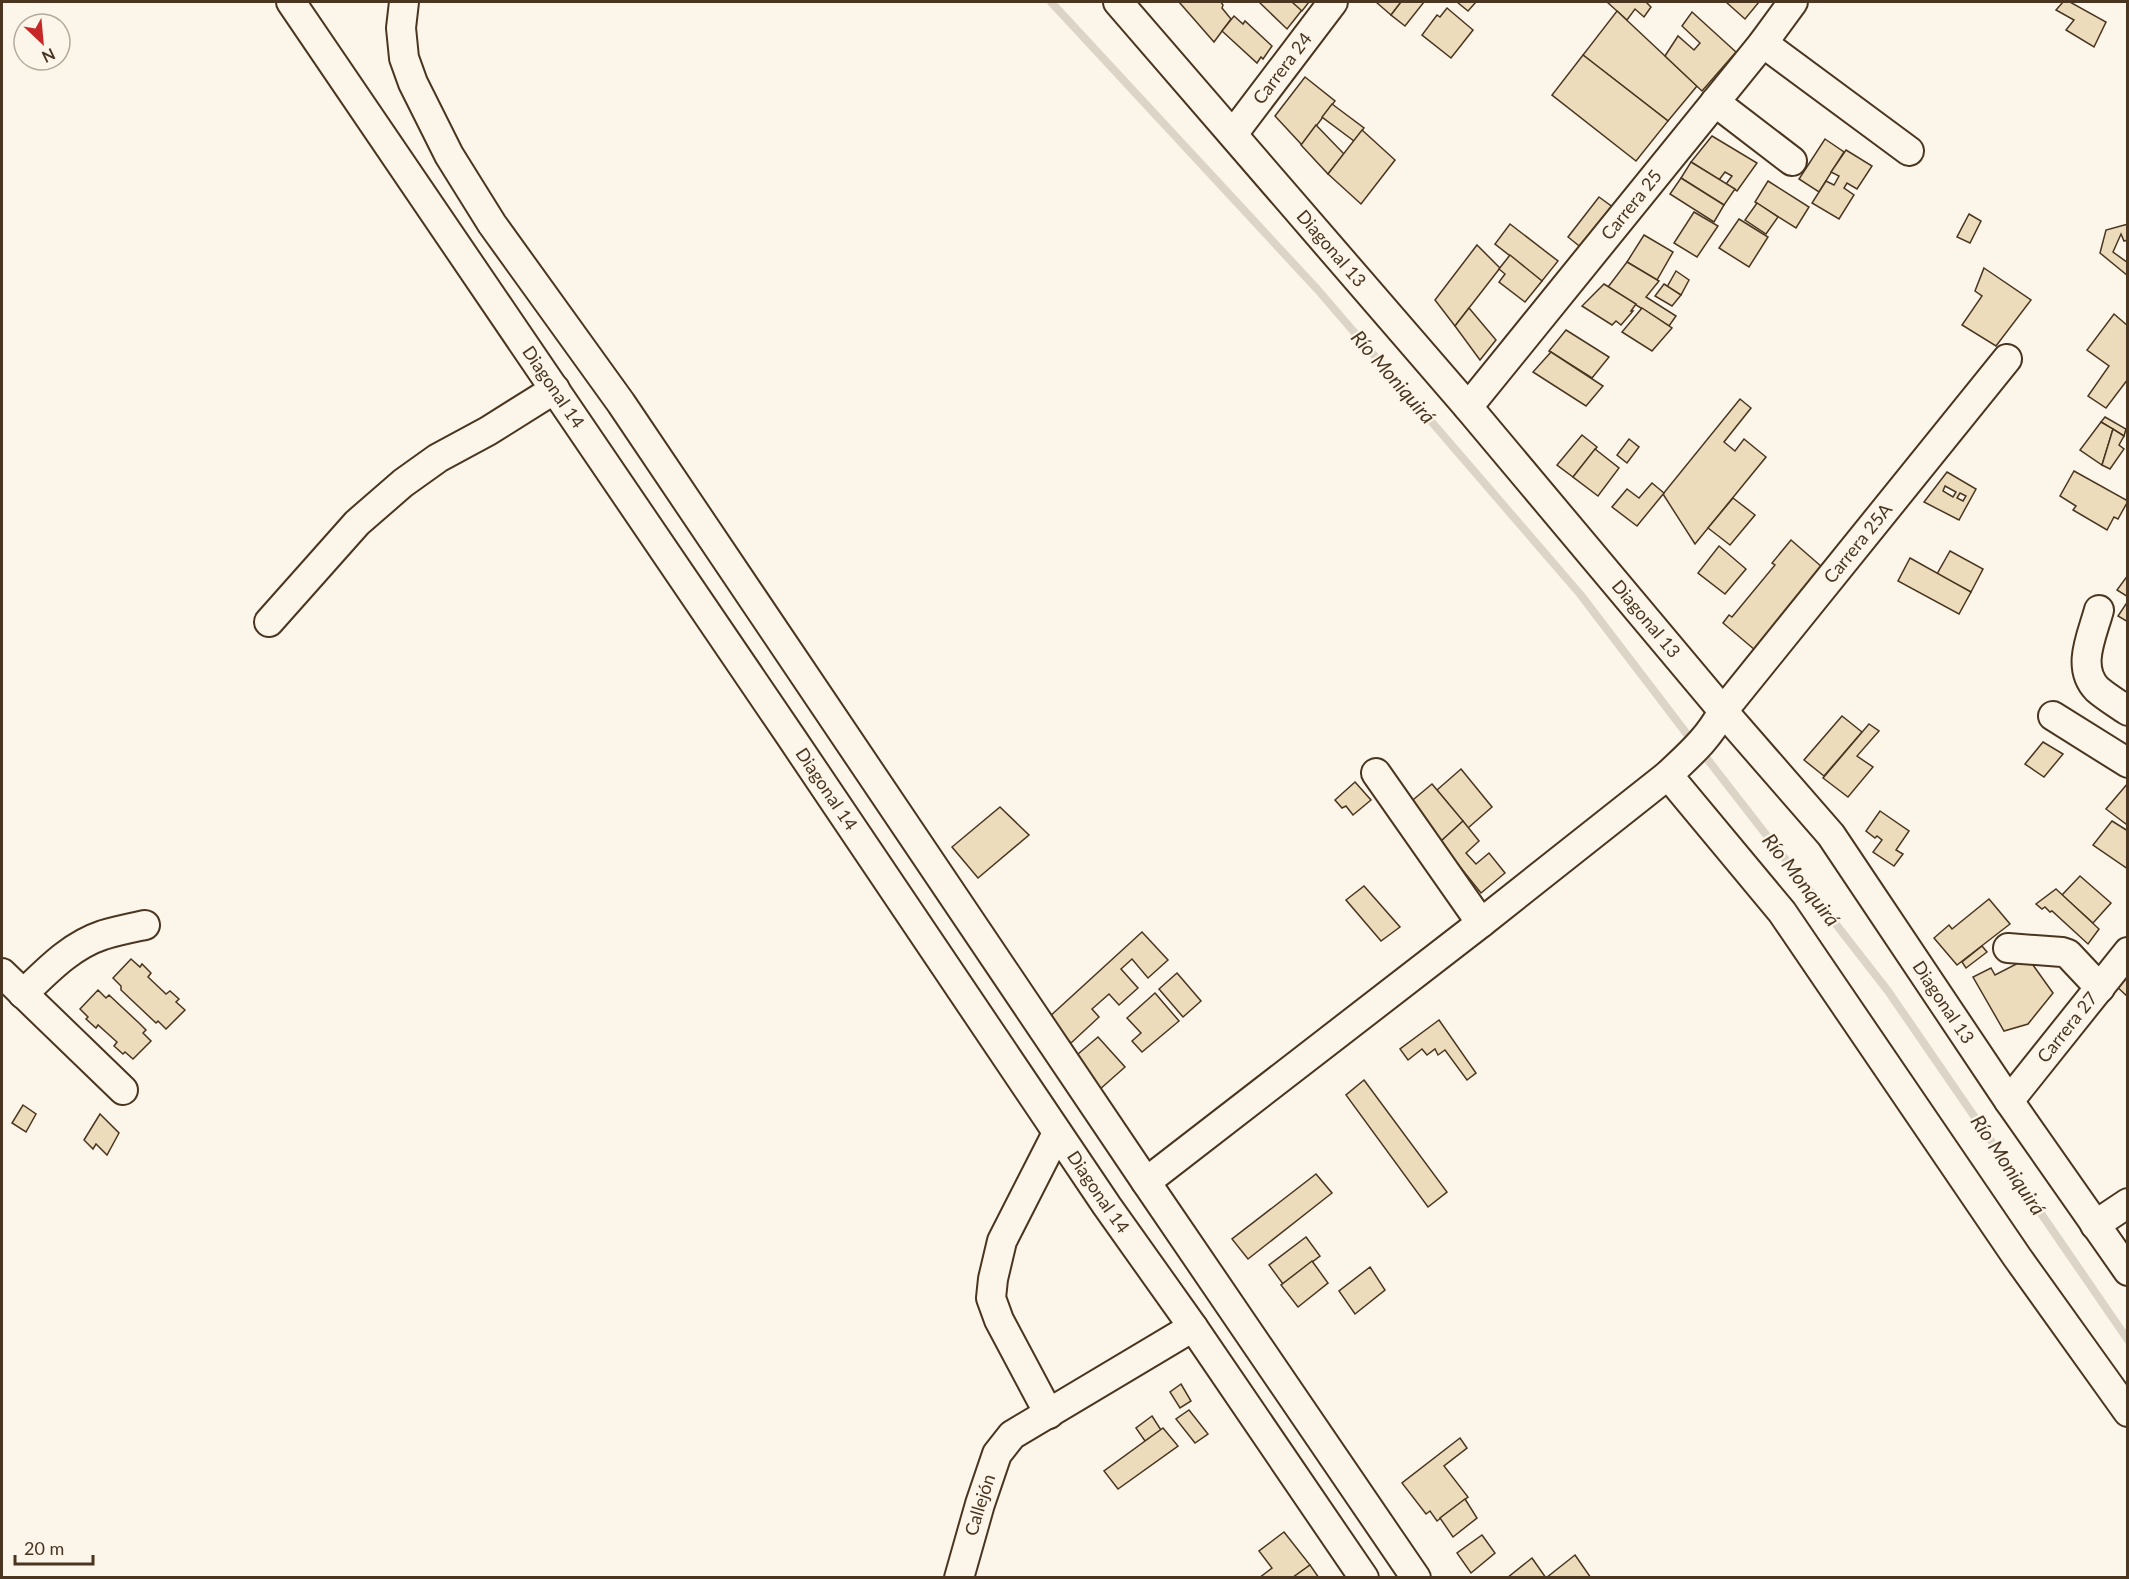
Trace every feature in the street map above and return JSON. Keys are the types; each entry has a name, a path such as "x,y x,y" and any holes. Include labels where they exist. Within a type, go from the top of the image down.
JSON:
{"street":[{"name":"Diagonal 14","path":"291,2 1107,1206 1193,1327 1364,1578"},
{"path":"404,2 401,28 404,58 413,84 448,155 492,224 628,412 1146,1182 1416,1578"},
{"name":"Diagonal 13","path":"1118,2 1468,407 1717,722 1831,835 2009,1101 2127,1270"},
{"name":"Carrera 24","path":"1233,134 1333,2"},
{"name":"Carrera 25","path":"1468,407 1763,43 1793,2"},
{"path":"1763,43 1909,151"},
{"path":"1715,102 1792,161"},
{"name":"Carrera 25A","path":"1146,1182 1481,923 1676,768 1717,722 2007,359"},
{"path":"269,622 357,523 403,483 438,458 488,431 555,389"},
{"path":"2099,610 2085,663 2088,676 2098,690 2127,711"},
{"path":"2053,716 2127,763"},
{"path":"1676,768 1782,912 2010,1247 2127,1412"},
{"path":"1376,773 1481,923"},
{"path":"23,994 66,954 84,943 103,935 145,925"},
{"path":"2008,948 2068,954 2100,988"},
{"name":"Carrera 27","path":"2009,1101 2127,952"},
{"path":"2,974 123,1090"},
{"path":"1058,1133 1002,1241 991,1298 999,1320 1048,1414 1193,1327"},
{"path":"2095,1225 2127,1203"},
{"name":"Callejón","path":"959,1578 997,1454 1012,1435 1048,1414"}],"building":[{"path":"1179,2 1221,2 1222,8 1231,19 1214,42"},
{"path":"1259,2 1292,2 1302,10 1287,29"},
{"path":"1292,2 1309,2 1302,11"},
{"path":"1376,2 1401,2 1391,15"},
{"path":"1401,2 1424,2 1405,26 1391,15"},
{"path":"1457,2 1476,2 1468,11"},
{"path":"1607,2 1646,2 1651,7 1644,17 1635,9 1627,20"},
{"path":"1726,2 1759,2 1745,19"},
{"path":"2063,2 2070,2 2106,22 2094,47 2066,30 2074,20 2056,10"},
{"path":"1447,8 1473,30 1451,58 1422,35 1437,15 1440,17"},
{"path":"1617,11 1697,86 1668,121 1583,55"},
{"path":"1692,12 1736,52 1702,91 1665,56 1678,36 1694,50 1700,43 1682,26"},
{"path":"1234,16 1243,24 1245,21 1272,46 1263,59 1261,57 1257,63 1222,31"},
{"path":"1583,55 1668,121 1636,161 1552,95"},
{"path":"1305,77 1335,101 1302,145 1275,116"},
{"path":"1332,104 1364,128 1354,141 1322,117"},
{"path":"1316,125 1344,154 1328,174 1301,145"},
{"path":"1362,130 1395,160 1361,204 1328,174"},
{"path":"1712,136 1757,163 1737,191 1726,184 1732,176 1725,172 1719,180 1691,162"},
{"path":"1825,139 1844,152 1819,192 1799,179"},
{"path":"1846,150 1872,166 1857,189 1847,183 1844,188 1854,195 1839,219 1812,203 1826,181 1834,185 1839,176 1831,172"},
{"path":"1691,162 1735,189 1724,205 1681,178"},
{"path":"1681,178 1724,205 1714,222 1670,194"},
{"path":"1768,181 1809,207 1796,228 1755,202"},
{"path":"1599,197 1614,208 1583,249 1568,237"},
{"path":"1757,203 1778,217 1766,234 1745,220"},
{"path":"1694,212 1718,226 1697,257 1674,243"},
{"path":"1969,214 1981,221 1970,243 1957,237"},
{"path":"1739,219 1768,237 1749,267 1719,248"},
{"path":"1510,224 1558,261 1542,281 1495,244"},
{"path":"2128,224 2128,240 2124,241 2121,234 2113,252 2128,263 2128,276 2100,253 2106,230"},
{"path":"1644,235 1673,252 1657,280 1627,262"},
{"path":"1477,245 1500,268 1455,326 1435,300"},
{"path":"1510,255 1542,281 1525,302 1499,282 1505,274 1499,269"},
{"path":"1627,262 1659,281 1646,297 1676,316 1669,326 1608,287"},
{"path":"1984,268 2031,300 1996,346 1962,325 1982,296 1975,291"},
{"path":"1676,271 1689,280 1681,295 1667,287"},
{"path":"1604,284 1636,304 1621,325 1616,321 1612,325 1582,306"},
{"path":"1664,284 1681,295 1672,306 1655,296"},
{"path":"1469,308 1496,340 1480,360 1455,326"},
{"path":"1642,308 1672,328 1652,351 1622,332"},
{"path":"2114,314 2128,326 2128,379 2106,408 2088,396 2109,366 2087,350"},
{"path":"1566,330 1609,357 1592,378 1549,351"},
{"path":"1551,352 1603,386 1586,406 1533,372"},
{"path":"1740,399 1751,408 1724,442 1735,451 1744,439 1766,457 1695,544 1663,494"},
{"path":"2105,417 2126,429 2124,436 2101,422"},
{"path":"2101,422 2113,429 2102,465 2080,450"},
{"path":"2113,429 2124,436 2119,445 2124,449 2110,469 2102,465"},
{"path":"1582,435 1597,447 1573,477 1557,465"},
{"path":"1629,439 1639,447 1627,463 1617,455"},
{"path":"1595,449 1619,468 1598,496 1573,477"},
{"path":"2074,471 2128,501 2118,519 2114,517 2107,530 2073,510 2076,506 2060,496"},
{"path":"1947,472 1976,489 1959,520 1924,502","holes":["1945,486 1956,492 1953,497 1943,491","1960,493 1966,496 1963,501 1957,498"]},
{"path":"1652,483 1664,493 1637,526 1612,507 1627,489 1639,498"},
{"path":"1733,498 1755,515 1730,545 1708,528"},
{"path":"1791,540 1822,567 1755,650 1723,623 1729,615 1732,617 1775,565 1772,563"},
{"path":"1719,546 1746,569 1725,594 1698,573"},
{"path":"1950,551 1983,569 1971,592 1937,574"},
{"path":"1910,558 1971,592 1959,614 1898,581"},
{"path":"2128,575 2128,597 2117,590"},
{"path":"2128,601 2128,622 2118,616"},
{"path":"1842,716 1862,732 1824,776 1804,760"},
{"path":"1869,724 1879,731 1857,756 1873,767 1848,797 1823,778"},
{"path":"2043,742 2063,754 2044,777 2025,764"},
{"path":"1461,769 1492,807 1468,828 1437,790"},
{"path":"1355,782 1371,800 1353,815 1346,806 1342,808 1335,800"},
{"path":"2128,783 2128,822 2126,824 2106,809"},
{"path":"1432,784 1463,821 1440,842 1408,804"},
{"path":"1000,807 1029,835 978,878 952,847"},
{"path":"1880,811 1909,831 1896,850 1903,854 1894,866 1873,852 1882,840 1866,831"},
{"path":"1463,821 1479,841 1466,853 1476,864 1489,853 1505,873 1481,893 1440,842"},
{"path":"2112,821 2128,831 2128,869 2093,845"},
{"path":"2080,876 2111,903 2093,923 2062,895"},
{"path":"1364,886 1400,927 1381,941 1346,900"},
{"path":"2056,889 2099,929 2088,944 2052,911 2050,912 2045,907 2042,909 2036,904"},
{"path":"1989,899 2010,924 1957,965 1934,938 1949,925 1952,929"},
{"path":"1142,932 1168,960 1148,978 1132,959 1121,969 1138,988 1119,1005 1109,994 1092,1009 1099,1017 1071,1043 1048,1018"},
{"path":"1982,946 1987,952 1966,968 1962,962"},
{"path":"2028,958 2053,993 2028,1024 2004,1031 1973,977 1991,968 1995,975"},
{"path":"131,959 140,967 142,964 151,973 148,977 166,994 170,991 179,999 176,1002 185,1010 166,1029 158,1021 156,1023 121,990 121,986 113,978"},
{"path":"2128,969 2128,997 2115,985"},
{"path":"1177,973 1201,1001 1183,1017 1159,989"},
{"path":"98,990 106,998 109,995 146,1030 143,1033 151,1041 133,1059 114,1046 117,1042 98,1025 96,1028 86,1019 88,1017 80,1009"},
{"path":"1155,993 1179,1021 1142,1052 1132,1041 1141,1033 1127,1018"},
{"path":"1439,1020 1476,1073 1467,1080 1445,1050 1438,1055 1435,1049 1427,1055 1422,1049 1408,1060 1400,1049"},
{"path":"1098,1037 1125,1067 1099,1090 1071,1060"},
{"path":"1364,1080 1447,1192 1428,1207 1346,1095"},
{"path":"23,1105 36,1114 26,1132 12,1123"},
{"path":"100,1114 119,1133 107,1155 96,1144 93,1149 84,1140"},
{"path":"1316,1174 1332,1193 1248,1259 1232,1239"},
{"path":"1306,1237 1320,1256 1283,1284 1269,1265"},
{"path":"1312,1261 1328,1283 1298,1307 1281,1285"},
{"path":"1370,1267 1385,1290 1355,1314 1339,1291"},
{"path":"1181,1384 1191,1401 1180,1408 1170,1392"},
{"path":"1189,1410 1208,1434 1195,1443 1176,1419"},
{"path":"1152,1416 1161,1430 1145,1441 1136,1428"},
{"path":"1163,1428 1178,1446 1118,1489 1104,1471"},
{"path":"1460,1438 1467,1448 1444,1466 1468,1497 1437,1521 1430,1511 1426,1514 1402,1483"},
{"path":"1465,1499 1477,1518 1453,1537 1440,1518"},
{"path":"1284,1532 1310,1565 1292,1578 1259,1578 1272,1568 1259,1551"},
{"path":"1482,1535 1495,1553 1471,1573 1457,1553"},
{"path":"1575,1555 1591,1578 1546,1578 1570,1559"},
{"path":"1532,1558 1546,1578 1507,1578"},
{"path":"1310,1565 1319,1578 1292,1578"}],"waterway":[{"name":"Río Moniquirá","path":"1051,2 1317,289 1580,594 1693,742"},
{"name":"Río Moniquirá","path":"1701,751 1888,991 2128,1340"}],"water label":[{"name":"Río Monquirá","path":"1801,880"}]}
